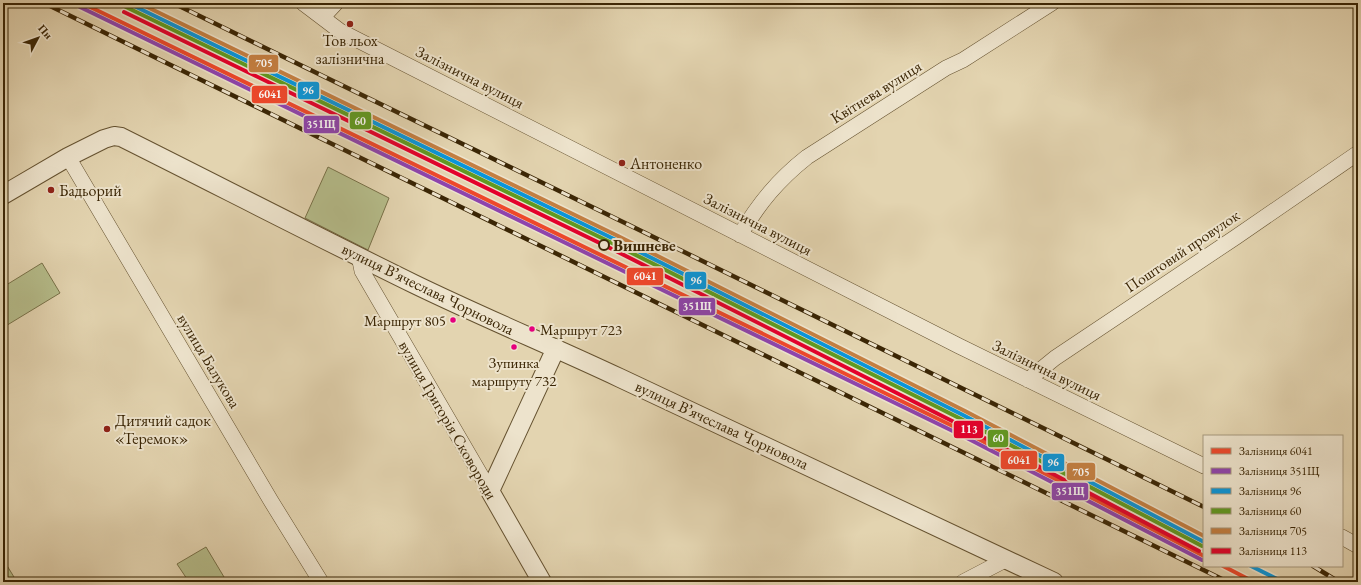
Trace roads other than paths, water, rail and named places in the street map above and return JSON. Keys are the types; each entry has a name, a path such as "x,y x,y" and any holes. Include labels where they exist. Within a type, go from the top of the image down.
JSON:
{"street":[{"name":"Залізнична вулиця","path":"303,3 340,31 740,235 1028,380 1203,466"},
{"path":"323,17 336,3"},
{"name":"Квітнева вулиця","path":"740,235 751,216 770,192 788,172 807,157 946,68 963,60 1052,3"},
{"name":"вулиця Вʼячеслава Чорновола","path":"3,195 68,157 104,139 114,136 121,137 358,256 529,338 556,348 1054,582"},
{"name":"Поштовий провулок","path":"1028,380 1055,358 1236,237 1358,153"},
{"name":"вулиця Балукова","path":"68,157 321,582"},
{"name":"вулиця Григорія Сковороди","path":"358,256 362,271 542,582"},
{"path":"490,491 556,348"},
{"path":"1343,538 1358,546"},
{"path":"963,582 1007,559"}],"railway":[{"path":"44,3 1228,582"},
{"path":"173,3 1203,507"},
{"path":"1315,567 1339,582"}],"rail line":[{"name":"6041","path":"82,3 965,432 1203,555"},
{"name":"96","path":"128,3 616,240 963,415 1203,541"},
{"name":"705","path":"139,3 618,236 965,411 1203,535"},
{"name":"351Щ","path":"80,7 963,436 1202,560"},
{"name":"60","path":"126,7 614,244 961,419 1202,546"},
{"name":"113","path":"124,12 612,249 958,424 1199,551"},
{"name":"6041","path":"1225,567 1254,582"},
{"name":"96","path":"1253,567 1283,582"}],"place":[{"name":"Тов льох залізнична","path":"350,24"},
{"name":"Антоненко","path":"622,163"},
{"name":"Бадьорий","path":"51,190"},
{"name":"Вишневе","path":"604,245"},
{"name":"Маршрут 805","path":"453,320"},
{"name":"Маршрут 723","path":"532,329"},
{"name":"Зупинка маршруту 732","path":"514,347"},
{"name":"Дитячий садок «Теремок»","path":"107,429"}]}
